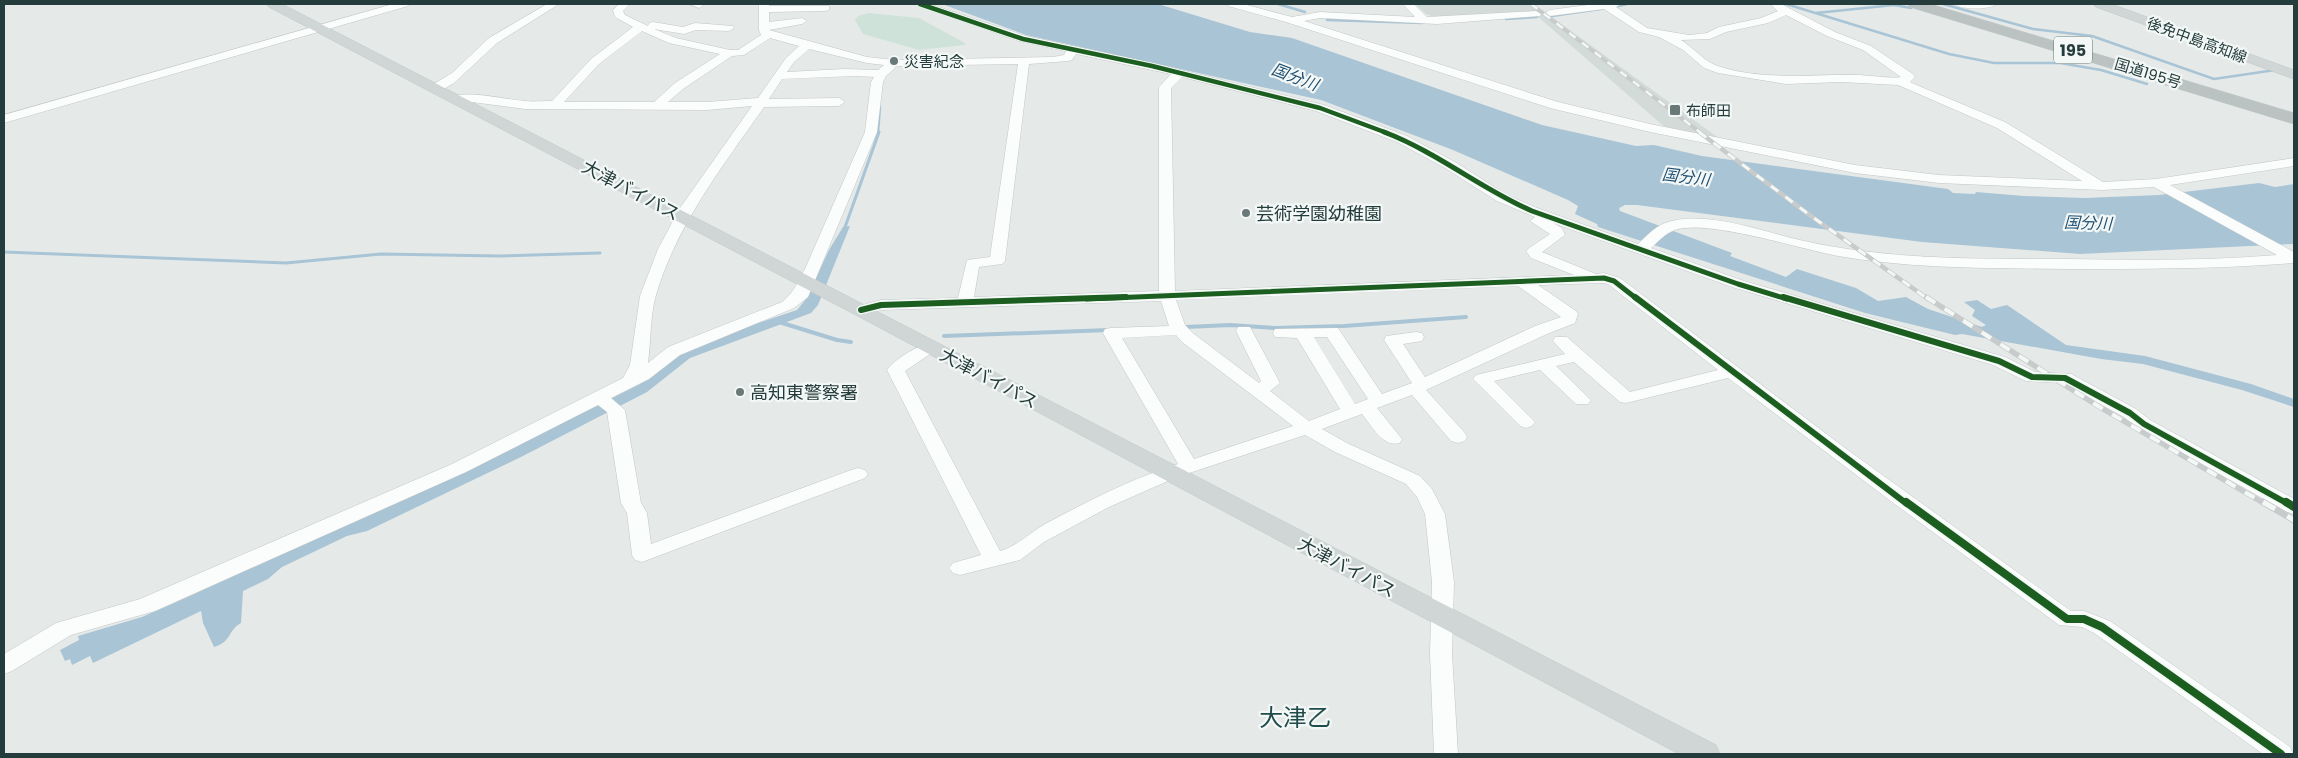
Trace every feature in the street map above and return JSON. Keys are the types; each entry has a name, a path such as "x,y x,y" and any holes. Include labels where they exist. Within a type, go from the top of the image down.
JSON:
{"highway":[{"name":"国道195号","path":"1916,4 2053,42"},
{"name":"国道195号","path":"1926,4 2294,114"},
{"path":"2085,39 2069,38 2053,42 2041,50 2050,57 2109,70 2294,126"},
{"path":"2111,47 2294,108"},
{"name":"国道195号","path":"2232,97 2294,119"}],"main road":[{"name":"大津バイパス","path":"273,4 931,348 1179,470 1442,617 1704,754"},
{"name":"後免中島高知線","path":"2100,4 2294,76"}],"street":[{"path":"4,119 404,4"},
{"path":"436,88 447,84 488,44 554,4"},
{"path":"910,4 1028,45 1093,56 1295,105 1413,145"},
{"path":"920,4 1023,39 1072,52 1217,81 1320,108 1382,130 1413,145 1507,200 1545,216 1643,248 1738,284 1999,361 2032,377 2065,378 2294,507"},
{"path":"1232,4 1290,20 1554,105 1650,128 1855,169 1939,179 2102,186 2158,185 2294,160"},
{"path":"1408,4 1425,21"},
{"path":"1773,4 1831,34 1867,48 1909,77 1902,82"},
{"path":"1959,4 1992,4"},
{"path":"1550,13 1611,6 1635,26 1663,35 1687,48 1708,66 1722,71 1776,80 1862,78 1902,82 2001,125 2039,150 2102,186"},
{"path":"680,20 621,7 620,17 640,27 684,44 730,53 740,53 766,30 802,21"},
{"path":"766,30 764,7 828,8"},
{"path":"1663,35 1689,38 1710,36 1723,29 1764,21 1787,12"},
{"path":"1290,20 1320,16 1425,21 1536,14"},
{"path":"628,20 684,30 695,26 729,28"},
{"path":"556,104 583,74 626,34 640,27"},
{"path":"766,30 867,60 894,62 1053,60 1068,58 1072,52"},
{"path":"630,381 639,365 648,296 682,217 790,60 808,44"},
{"path":"657,106 679,86 730,53"},
{"path":"965,303 972,263 997,261 1024,61"},
{"path":"4,665 64,629 147,605 605,403 630,381 643,375 674,351 788,306 814,287 813,269 872,132 876,82 881,74 894,62"},
{"path":"780,76 812,76 857,72 881,74"},
{"path":"1177,75 1165,87 1167,296 1181,330 1188,338 1307,428 1342,448 1413,480 1425,494 1435,514 1443,582 1442,617 1446,754"},
{"path":"818,102 831,83"},
{"path":"456,99 472,98 525,106 556,104 707,106 761,102 839,102"},
{"path":"2158,185 2294,258"},
{"path":"1507,200 1503,204 1557,231 1558,235 1534,251 1536,255 1598,278 1614,281 1730,372 1929,521 2067,619 2084,619 2102,628 2281,754"},
{"path":"1643,248 1666,228 1689,223 1886,258 1969,264 2194,266 2294,258"},
{"path":"861,310 882,305 1167,296 1598,278"},
{"path":"960,568 1013,555 1037,537 1102,502 1179,470 1307,428 1418,386 1541,330 1569,320 1570,314 1522,281"},
{"path":"1179,470 1111,333 1181,330"},
{"path":"1244,331 1271,383 1258,391"},
{"path":"1303,332 1393,439"},
{"path":"1281,333 1332,332 1365,406"},
{"path":"1416,337 1392,340 1418,386 1458,437"},
{"path":"1561,341 1626,398 1730,372"},
{"path":"931,348 896,370 994,560"},
{"path":"1526,422 1482,380 1577,356"},
{"path":"1543,364 1582,400"},
{"path":"605,403 631,502 637,513 642,555 858,474"}],"shaded area":[{"path":"1415,4 1533,4 1544,12 1437,18 1426,14"},
{"path":"869,13 919,18 965,43 965,45 919,50 863,34 855,20 858,16"},
{"path":"1536,15 1549,15 1720,139 1667,129"}],"water":[{"name":"国分川","path":"942,4 1158,4 1250,32 1292,38 1542,125 1636,146 1654,145 1702,156 1948,189 1953,193 1975,194 1976,192 2085,198 2159,195 2259,183 2275,187 2294,184 2294,244 2080,254 1922,242 1637,205 1625,205 1619,208 1620,211 1732,253 1730,256 1786,277 1797,269 1856,288 1878,301 1906,297 1928,309 1982,327 1986,325 1972,316 1975,310 1964,302 1977,300 1991,309 2007,305 2066,345 2145,356 2251,384 2294,399 2294,407 2242,390 2143,364 2101,359 1962,334 1955,335 1865,313 1598,227 1597,224 1575,214 1578,206 1568,200 1453,150 1321,100 1026,35"},
{"path":"850,226 818,305 811,313 690,358 647,392 521,457 367,531 347,536 282,567 268,579 243,591 241,623 233,629 227,639 220,645 214,647 203,623 201,611 93,663 90,656 72,665 70,659 65,661 60,650 79,640 78,636 142,617 469,470 640,384 670,359 752,325 797,310 806,299 829,250 843,227"}],"waterway":[{"path":"1278,4 1305,12"},
{"path":"1614,7 1627,4"},
{"path":"1786,4 1949,54 1994,63 2060,63 2101,70 2147,84"},
{"path":"1943,4 2033,29 2092,36 2214,79 2275,70"},
{"path":"1816,13 1894,5 1911,8"},
{"path":"1552,16 1607,8"},
{"path":"1506,19 1537,17"},
{"path":"1327,20 1422,23"},
{"path":"878,133 880,107"},
{"path":"844,230 879,132"},
{"path":"4,252 286,263 381,254 499,256 600,253"},
{"path":"1186,327 1230,325 1275,328 1344,326 1466,317"},
{"path":"779,322 837,340 851,342"},
{"path":"944,336 1109,330"}],"railway":[{"path":"1531,4 1701,133"},
{"path":"1699,132 1811,216 1928,299"},
{"path":"1926,297 2098,406 2265,504"},
{"path":"2263,502 2294,520"}],"cycle path":[{"path":"920,4 1023,39 1152,66 1320,108 1402,139 1450,165 1502,198 1532,211 1738,284 1999,361 2032,377 2065,378 2083,386 2130,413 2144,424 2294,507"},
{"path":"861,310 881,305 1167,296 1604,278 1614,281 1838,453 2067,619 2084,619 2102,627 2281,754"}],"place":[{"name":"災害紀念","path":"894,61"},
{"name":"布師田","path":"1675,110"},
{"name":"芸術学園幼稚園","path":"1246,213"},
{"name":"高知東警察署","path":"740,392"}],"district":[{"name":"大津乙","path":"1295,717"}]}
